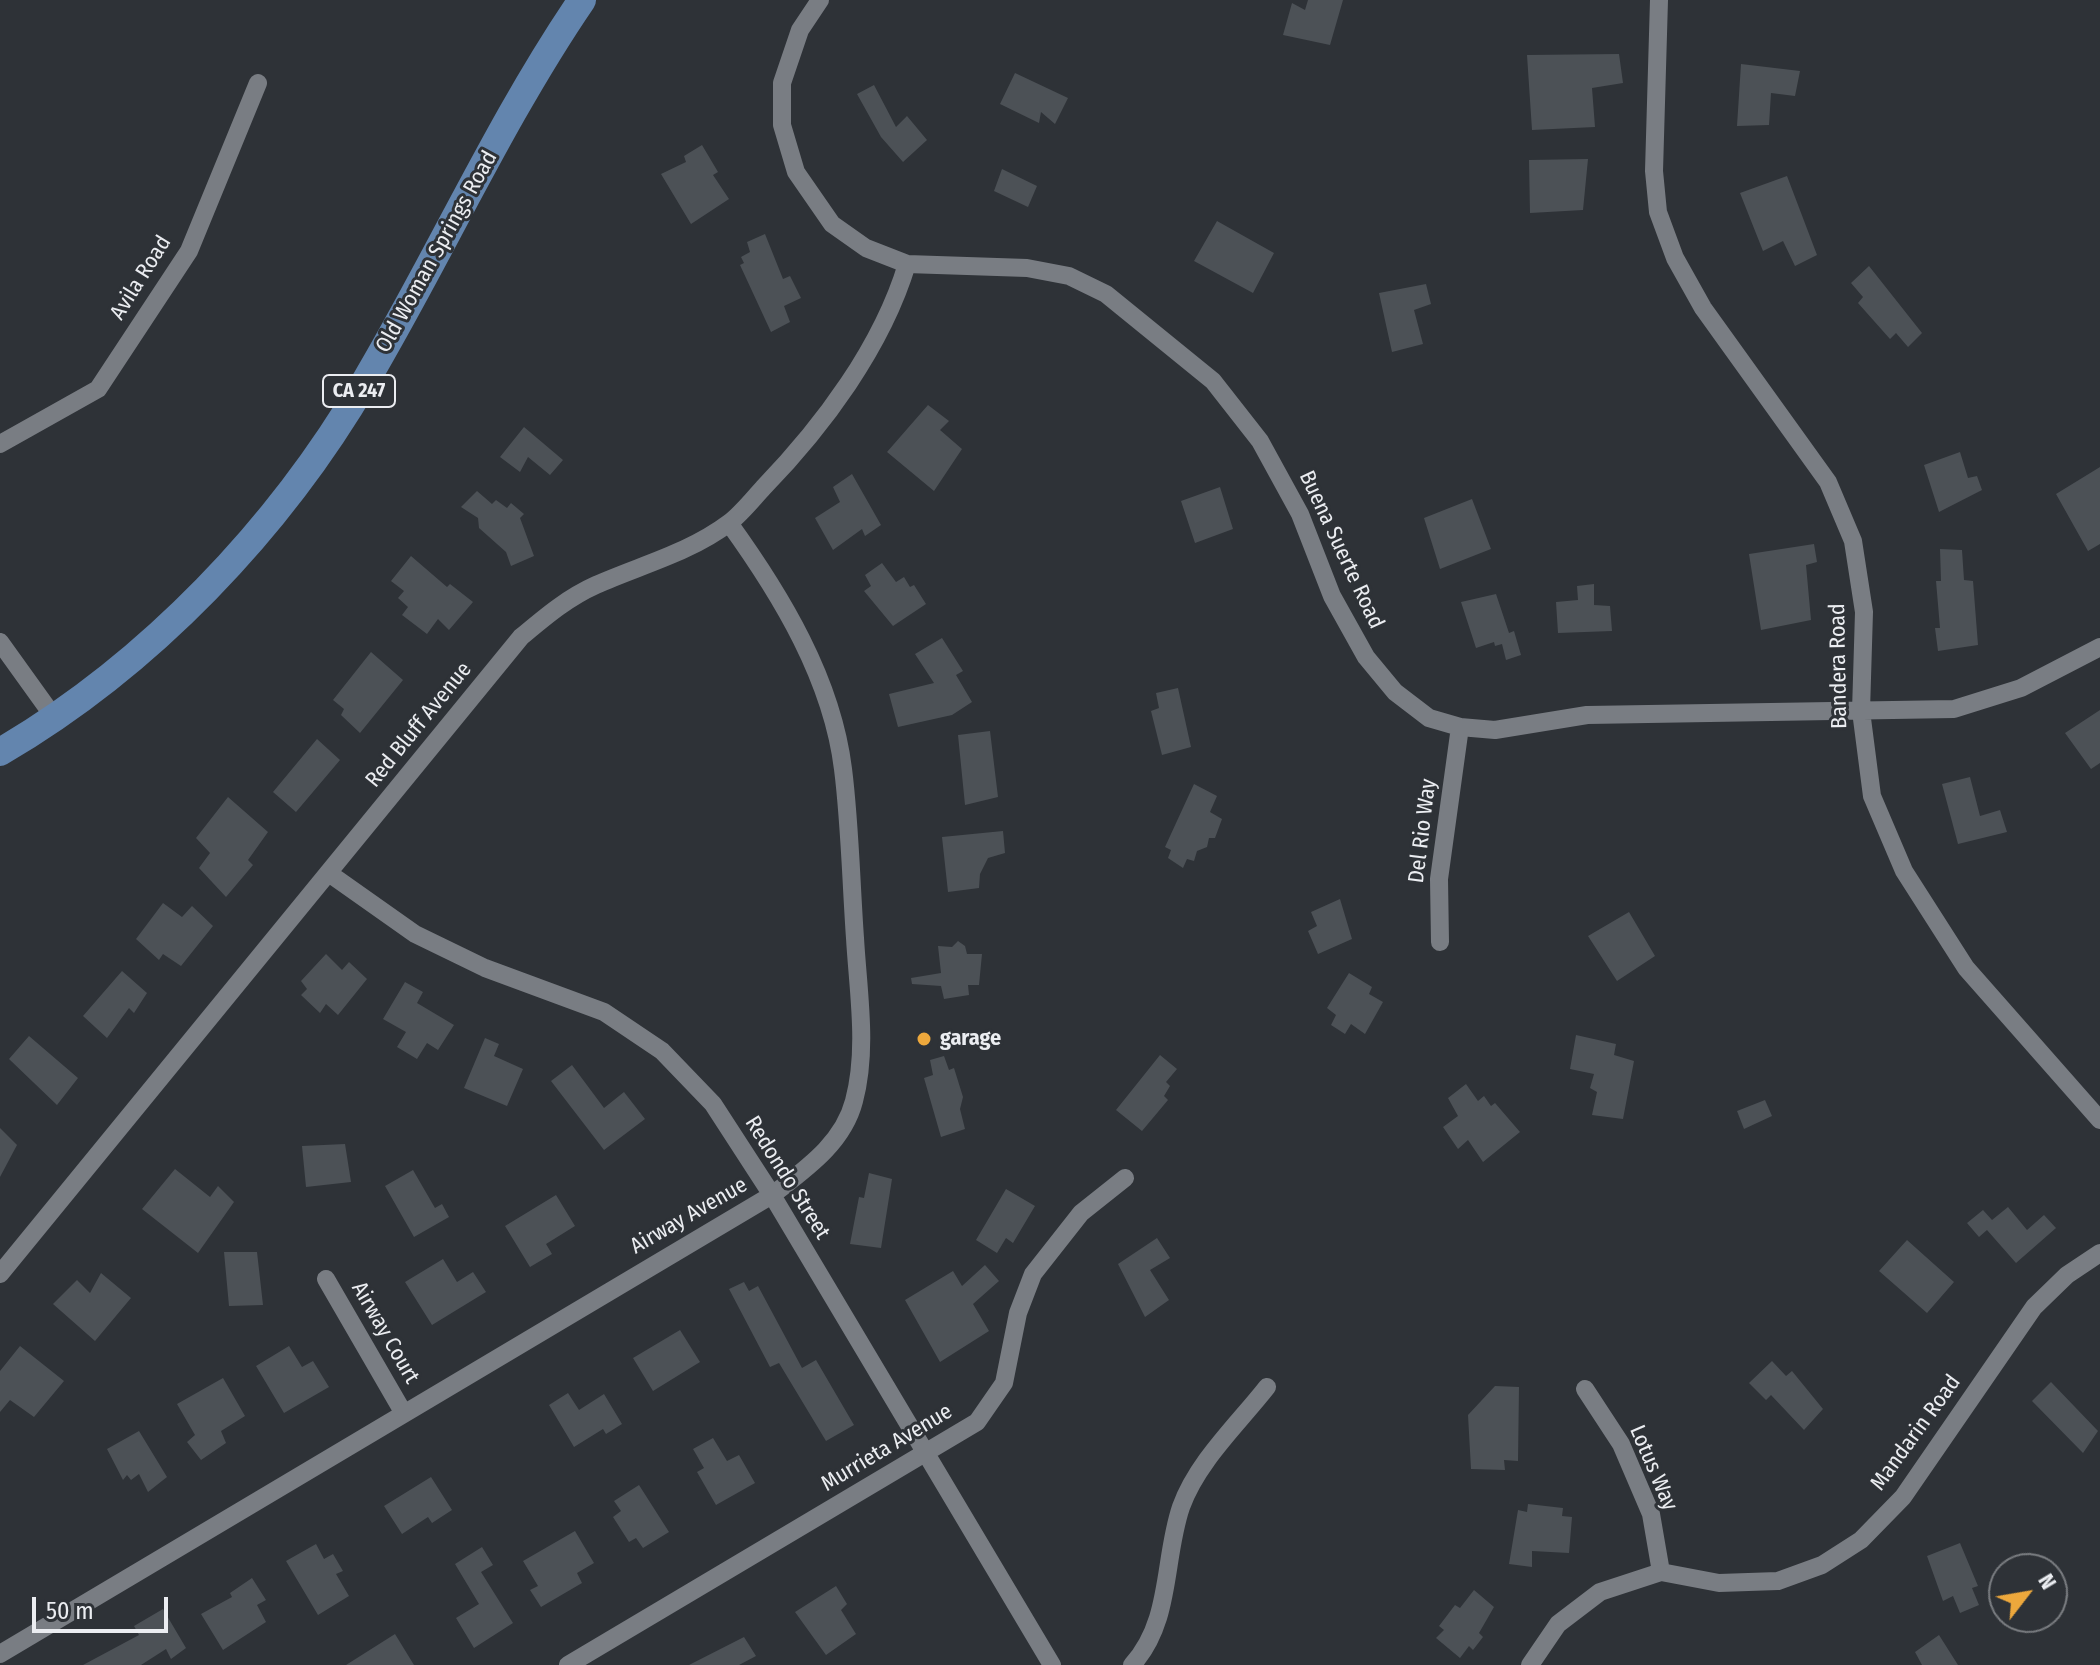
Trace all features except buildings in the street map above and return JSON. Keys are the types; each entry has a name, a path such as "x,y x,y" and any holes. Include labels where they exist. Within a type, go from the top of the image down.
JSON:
{"main road":[{"name":"Old Woman Springs Road","path":"0,752 56,720 145,647 229,564 295,487 365,382 582,0"}],"street":[{"name":"Buena Suerte Road","path":"820,0 800,30 782,83 782,125 796,172 832,224 866,248 907,264 1027,268 1069,276 1106,294 1213,381 1267,453 1300,514 1332,596 1366,657 1395,692 1429,718 1460,727 1495,730 1587,715 1954,709 2021,688 2100,647"},
{"name":"Bandera Road","path":"1659,0 1654,171 1658,212 1675,258 1703,308 1828,482 1853,541 1864,612 1861,711 1872,796 1904,871 1966,968 2100,1120"},
{"name":"Avila Road","path":"0,444 98,389 189,251 258,83"},
{"name":"Red Bluff Avenue","path":"0,1274 521,637 559,605 596,585 666,559 729,523 785,466 853,375 895,302 907,264"},
{"name":"Airway Avenue","path":"0,1654 772,1195 825,1154 854,1103 862,1041 843,767 828,704 797,632 759,565 729,523"},
{"path":"0,642 56,720"},
{"name":"Del Rio Way","path":"1440,942 1439,879 1460,727"},
{"name":"Redondo Street","path":"330,874 415,934 485,968 604,1012 662,1051 713,1104 772,1195 1052,1665"},
{"name":"Murrieta Avenue","path":"568,1665 977,1422 1004,1383 1018,1313 1033,1274 1081,1213 1125,1178"},
{"name":"Mandarin Road","path":"1530,1665 1558,1624 1600,1592 1661,1572 1719,1583 1778,1581 1822,1565 1861,1540 1903,1497 2034,1307 2067,1275 2100,1253"},
{"name":"Airway Court","path":"326,1279 403,1412"},
{"path":"1132,1665 1159,1620 1181,1509 1193,1481 1267,1387"},
{"name":"Lotus Way","path":"1585,1389 1621,1444 1651,1514 1661,1572"}],"place":[{"name":"garage","path":"924,1039"}]}
